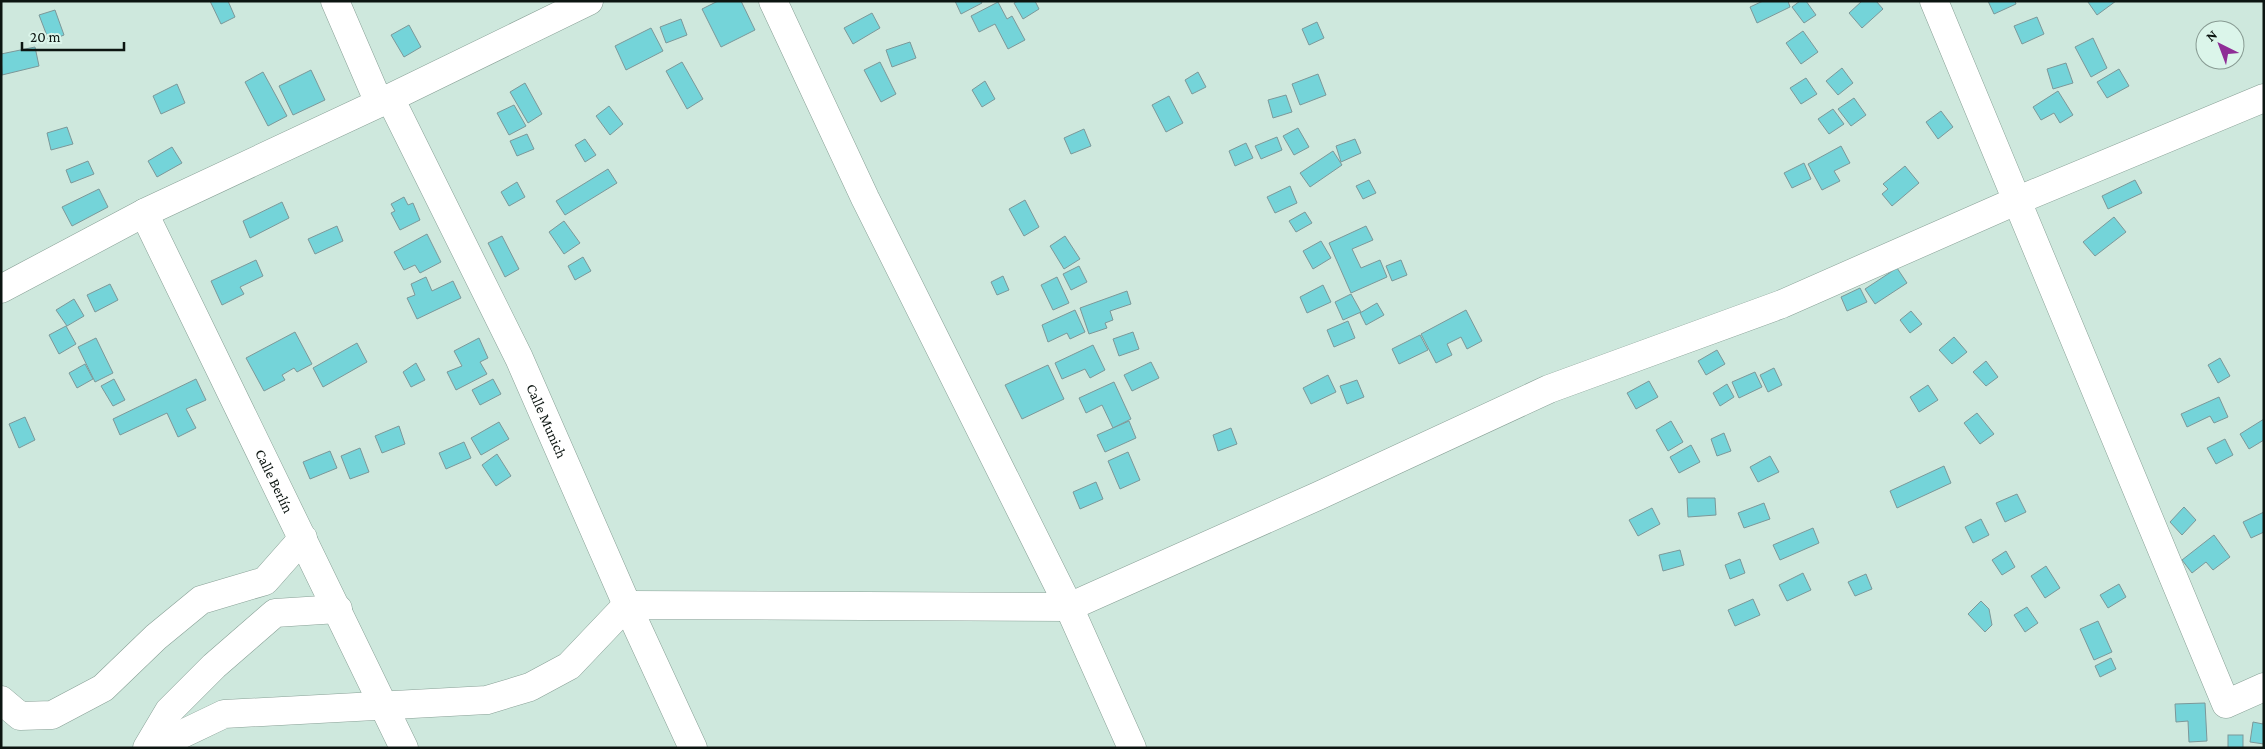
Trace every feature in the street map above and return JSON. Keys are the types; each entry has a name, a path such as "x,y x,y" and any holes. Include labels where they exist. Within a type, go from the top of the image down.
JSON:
{"street":[{"name":"Calle Munich","path":"335,1 384,101 520,358 627,605 693,748"},
{"path":"1,289 144,213 384,101 589,1"},
{"path":"773,1 865,198 1069,607 1132,748"},
{"path":"1934,1 2226,704 2264,687"},
{"path":"153,748 224,714 488,700 530,687 569,666 627,605 1069,607 1318,496 1549,389 1782,304 2016,201 2264,98"},
{"name":"Calle Berlín","path":"144,213 404,748"},
{"path":"1,700 20,716 52,715 103,688 156,636 201,600 265,581 303,538"},
{"path":"147,748 169,711 214,666 275,613 338,609"}],"building":[{"path":"210,1 228,1 235,17 221,24"},
{"path":"718,1 741,1 755,30 721,47 702,9"},
{"path":"955,1 981,1 982,3 961,14"},
{"path":"1018,1 1035,1 1039,9 1023,19 1014,3"},
{"path":"1763,1 1788,1 1790,7 1757,23 1750,7"},
{"path":"1800,1 1806,1 1816,15 1804,23 1792,7"},
{"path":"1862,1 1876,1 1883,9 1862,28 1849,13"},
{"path":"1988,1 2015,1 2016,4 1994,14"},
{"path":"2089,1 2116,1 2097,15 2088,2"},
{"path":"998,2 1007,19 1012,16 1025,40 1008,49 995,24 979,32 971,16"},
{"path":"55,10 64,35 49,41 39,15"},
{"path":"872,13 880,28 853,44 844,28"},
{"path":"2037,17 2044,34 2022,44 2014,26"},
{"path":"681,19 687,35 666,43 660,27"},
{"path":"1317,22 1324,38 1309,45 1302,29"},
{"path":"409,25 421,47 404,57 391,35"},
{"path":"651,28 663,51 626,70 615,46"},
{"path":"1803,31 1818,52 1801,64 1786,43"},
{"path":"2093,38 2107,68 2091,77 2075,47"},
{"path":"910,42 916,58 892,67 886,50"},
{"path":"35,47 39,66 2,75 1,54"},
{"path":"682,62 703,99 687,109 666,71"},
{"path":"880,62 896,94 881,102 864,70"},
{"path":"2066,63 2073,83 2053,89 2047,69"},
{"path":"1842,68 1853,83 1838,95 1826,81"},
{"path":"2119,69 2129,86 2107,98 2097,82"},
{"path":"311,70 325,100 293,115 279,86"},
{"path":"263,72 287,116 268,126 245,82"},
{"path":"1198,72 1206,87 1192,94 1185,80"},
{"path":"1318,74 1326,95 1300,105 1292,84"},
{"path":"1806,78 1817,94 1801,104 1790,88"},
{"path":"985,81 995,99 982,107 972,90"},
{"path":"525,83 542,114 528,123 510,92"},
{"path":"177,84 185,103 161,114 153,96"},
{"path":"2058,91 2073,115 2060,123 2054,113 2041,120 2033,107"},
{"path":"1286,95 1292,112 1273,118 1268,100"},
{"path":"1169,96 1183,123 1166,132 1152,105"},
{"path":"1854,98 1866,115 1851,126 1838,109"},
{"path":"514,105 526,126 509,135 497,113"},
{"path":"609,106 623,124 610,135 596,116"},
{"path":"1833,109 1844,124 1829,134 1818,119"},
{"path":"1941,111 1953,127 1938,139 1926,122"},
{"path":"67,127 73,144 51,150 47,133"},
{"path":"1298,128 1309,147 1294,155 1283,136"},
{"path":"1084,129 1091,146 1071,154 1064,138"},
{"path":"527,134 534,149 517,156 510,141"},
{"path":"1277,137 1282,150 1261,159 1255,146"},
{"path":"585,139 596,155 585,162 575,145"},
{"path":"1355,139 1361,153 1341,162 1336,146"},
{"path":"1246,143 1253,158 1235,166 1229,151"},
{"path":"1841,146 1850,163 1834,171 1840,181 1822,190 1808,164"},
{"path":"172,147 182,163 157,177 148,161"},
{"path":"1333,151 1342,165 1310,187 1300,173"},
{"path":"88,161 94,174 71,183 66,170"},
{"path":"1804,163 1811,179 1792,188 1784,173"},
{"path":"1905,166 1919,183 1892,206 1882,194 1888,189 1883,184"},
{"path":"608,169 617,183 565,215 556,201"},
{"path":"1369,180 1376,193 1363,199 1356,186"},
{"path":"2135,180 2142,193 2108,209 2102,196"},
{"path":"517,182 525,197 509,206 501,192"},
{"path":"1290,186 1297,203 1275,213 1267,197"},
{"path":"99,189 108,207 72,226 62,207"},
{"path":"404,197 408,205 413,203 420,220 400,230 391,213 395,211 391,204"},
{"path":"1025,200 1039,227 1024,236 1009,209"},
{"path":"282,202 289,218 250,238 243,221"},
{"path":"1305,212 1312,223 1296,232 1289,221"},
{"path":"2114,217 2126,232 2095,256 2083,242"},
{"path":"564,221 580,243 564,254 549,232"},
{"path":"337,226 343,241 315,254 308,239"},
{"path":"1366,226 1373,240 1352,249 1361,268 1380,260 1387,277 1351,293 1329,243"},
{"path":"427,234 441,262 420,273 415,265 404,270 394,252"},
{"path":"502,236 519,269 505,277 488,243"},
{"path":"1065,236 1080,259 1064,269 1050,246"},
{"path":"1321,241 1331,258 1313,269 1303,251"},
{"path":"583,257 591,271 575,280 568,266"},
{"path":"256,260 263,276 240,287 244,294 222,305 211,281"},
{"path":"1401,260 1407,275 1392,281 1386,266"},
{"path":"1079,266 1087,282 1071,290 1063,274"},
{"path":"1897,268 1907,283 1875,304 1865,289"},
{"path":"1003,276 1009,290 997,295 991,282"},
{"path":"426,277 432,291 453,281 461,298 417,319 407,298 415,295 411,284"},
{"path":"1057,277 1069,303 1053,310 1041,285"},
{"path":"110,284 118,300 95,312 87,295"},
{"path":"1323,285 1331,302 1307,313 1300,297"},
{"path":"1860,288 1867,302 1847,311 1841,297"},
{"path":"1127,291 1131,304 1110,311 1113,320 1105,323 1107,328 1089,334 1080,308"},
{"path":"1351,294 1361,312 1343,320 1335,302"},
{"path":"74,299 84,316 67,326 56,310"},
{"path":"1377,303 1384,315 1366,325 1360,313"},
{"path":"1075,310 1085,332 1070,339 1067,333 1048,342 1042,325"},
{"path":"1466,310 1482,341 1467,349 1461,337 1447,344 1452,355 1436,363 1421,334"},
{"path":"1911,311 1922,324 1910,333 1900,320"},
{"path":"1348,321 1355,338 1334,347 1327,330"},
{"path":"66,326 76,344 59,354 49,335"},
{"path":"295,332 312,364 297,372 294,368 282,375 285,380 264,391 246,358"},
{"path":"1133,332 1139,349 1119,356 1113,339"},
{"path":"1420,335 1428,350 1399,364 1392,349"},
{"path":"1954,337 1967,352 1952,364 1939,350"},
{"path":"96,338 113,373 95,382 78,347"},
{"path":"479,338 488,358 480,362 487,374 456,390 447,372 462,366 454,351"},
{"path":"357,343 367,362 323,387 313,368"},
{"path":"1093,345 1105,370 1090,378 1085,369 1062,379 1055,363"},
{"path":"1717,350 1725,364 1706,375 1698,361"},
{"path":"2220,358 2230,376 2218,383 2208,365"},
{"path":"1986,361 1998,377 1986,386 1973,372"},
{"path":"1151,362 1159,378 1132,391 1124,375"},
{"path":"416,363 425,380 411,387 403,372"},
{"path":"85,364 93,379 77,388 69,373"},
{"path":"1048,365 1064,399 1022,419 1005,385"},
{"path":"1774,368 1782,385 1768,392 1760,375"},
{"path":"1755,372 1762,387 1739,398 1732,382"},
{"path":"1328,375 1336,392 1311,404 1303,388"},
{"path":"114,379 125,400 113,406 101,386"},
{"path":"196,379 206,400 186,409 196,428 178,437 167,413 120,435 113,419"},
{"path":"493,379 501,394 480,405 472,390"},
{"path":"1357,380 1364,397 1347,404 1340,386"},
{"path":"1649,381 1658,397 1636,409 1627,393"},
{"path":"1114,382 1131,419 1113,428 1102,405 1086,413 1079,398"},
{"path":"1727,384 1734,397 1720,406 1713,393"},
{"path":"1928,385 1938,400 1919,412 1910,397"},
{"path":"2219,397 2228,417 2214,423 2210,416 2187,427 2181,414"},
{"path":"1977,413 1994,434 1980,444 1964,423"},
{"path":"25,417 35,440 19,448 9,424"},
{"path":"2264,419 2264,440 2249,449 2240,434"},
{"path":"1129,421 1136,438 1105,452 1097,435"},
{"path":"1671,421 1683,442 1668,451 1656,430"},
{"path":"499,422 509,439 481,455 471,438"},
{"path":"399,426 405,444 382,453 375,436"},
{"path":"1231,428 1237,444 1218,451 1213,435"},
{"path":"1724,433 1731,451 1717,456 1711,439"},
{"path":"2225,439 2233,455 2216,464 2207,448"},
{"path":"464,442 471,458 446,469 439,453"},
{"path":"1691,445 1700,462 1679,473 1670,457"},
{"path":"360,448 369,472 350,479 341,456"},
{"path":"330,451 337,468 310,479 303,462"},
{"path":"1128,452 1140,480 1120,489 1108,461"},
{"path":"497,454 511,476 496,486 482,465"},
{"path":"1770,456 1779,472 1758,482 1750,467"},
{"path":"1944,466 1951,483 1897,508 1890,491"},
{"path":"1096,482 1103,499 1080,509 1073,492"},
{"path":"2017,494 2026,512 2005,522 1996,503"},
{"path":"1687,498 1715,498 1716,515 1688,517"},
{"path":"1764,503 1770,519 1744,528 1738,513"},
{"path":"2184,507 2196,520 2182,535 2170,522"},
{"path":"1652,508 1660,524 1638,536 1629,520"},
{"path":"2264,512 2264,532 2251,538 2243,522"},
{"path":"1981,519 1989,535 1973,543 1965,527"},
{"path":"1813,528 1819,543 1780,560 1773,545"},
{"path":"2214,535 2230,557 2213,570 2206,562 2192,573 2182,560"},
{"path":"1680,550 1684,565 1663,571 1659,555"},
{"path":"2006,551 2015,567 2002,575 1992,560"},
{"path":"1740,559 1745,573 1730,579 1725,565"},
{"path":"2046,566 2060,588 2045,598 2031,576"},
{"path":"1803,573 1811,590 1787,601 1779,585"},
{"path":"1866,574 1872,589 1855,596 1848,582"},
{"path":"2119,584 2126,597 2108,608 2100,595"},
{"path":"1753,599 1760,615 1735,626 1728,610"},
{"path":"1981,601 1989,609 1992,625 1985,632 1968,614"},
{"path":"2027,607 2038,623 2025,632 2014,615"},
{"path":"2098,621 2112,652 2094,660 2080,629"},
{"path":"2111,658 2116,669 2100,677 2095,666"},
{"path":"2205,703 2207,741 2189,742 2188,721 2176,722 2175,704"},
{"path":"2264,715 2264,744 2250,742 2253,722 2263,724"},
{"path":"2228,735 2243,735 2243,748 2228,748"}]}
